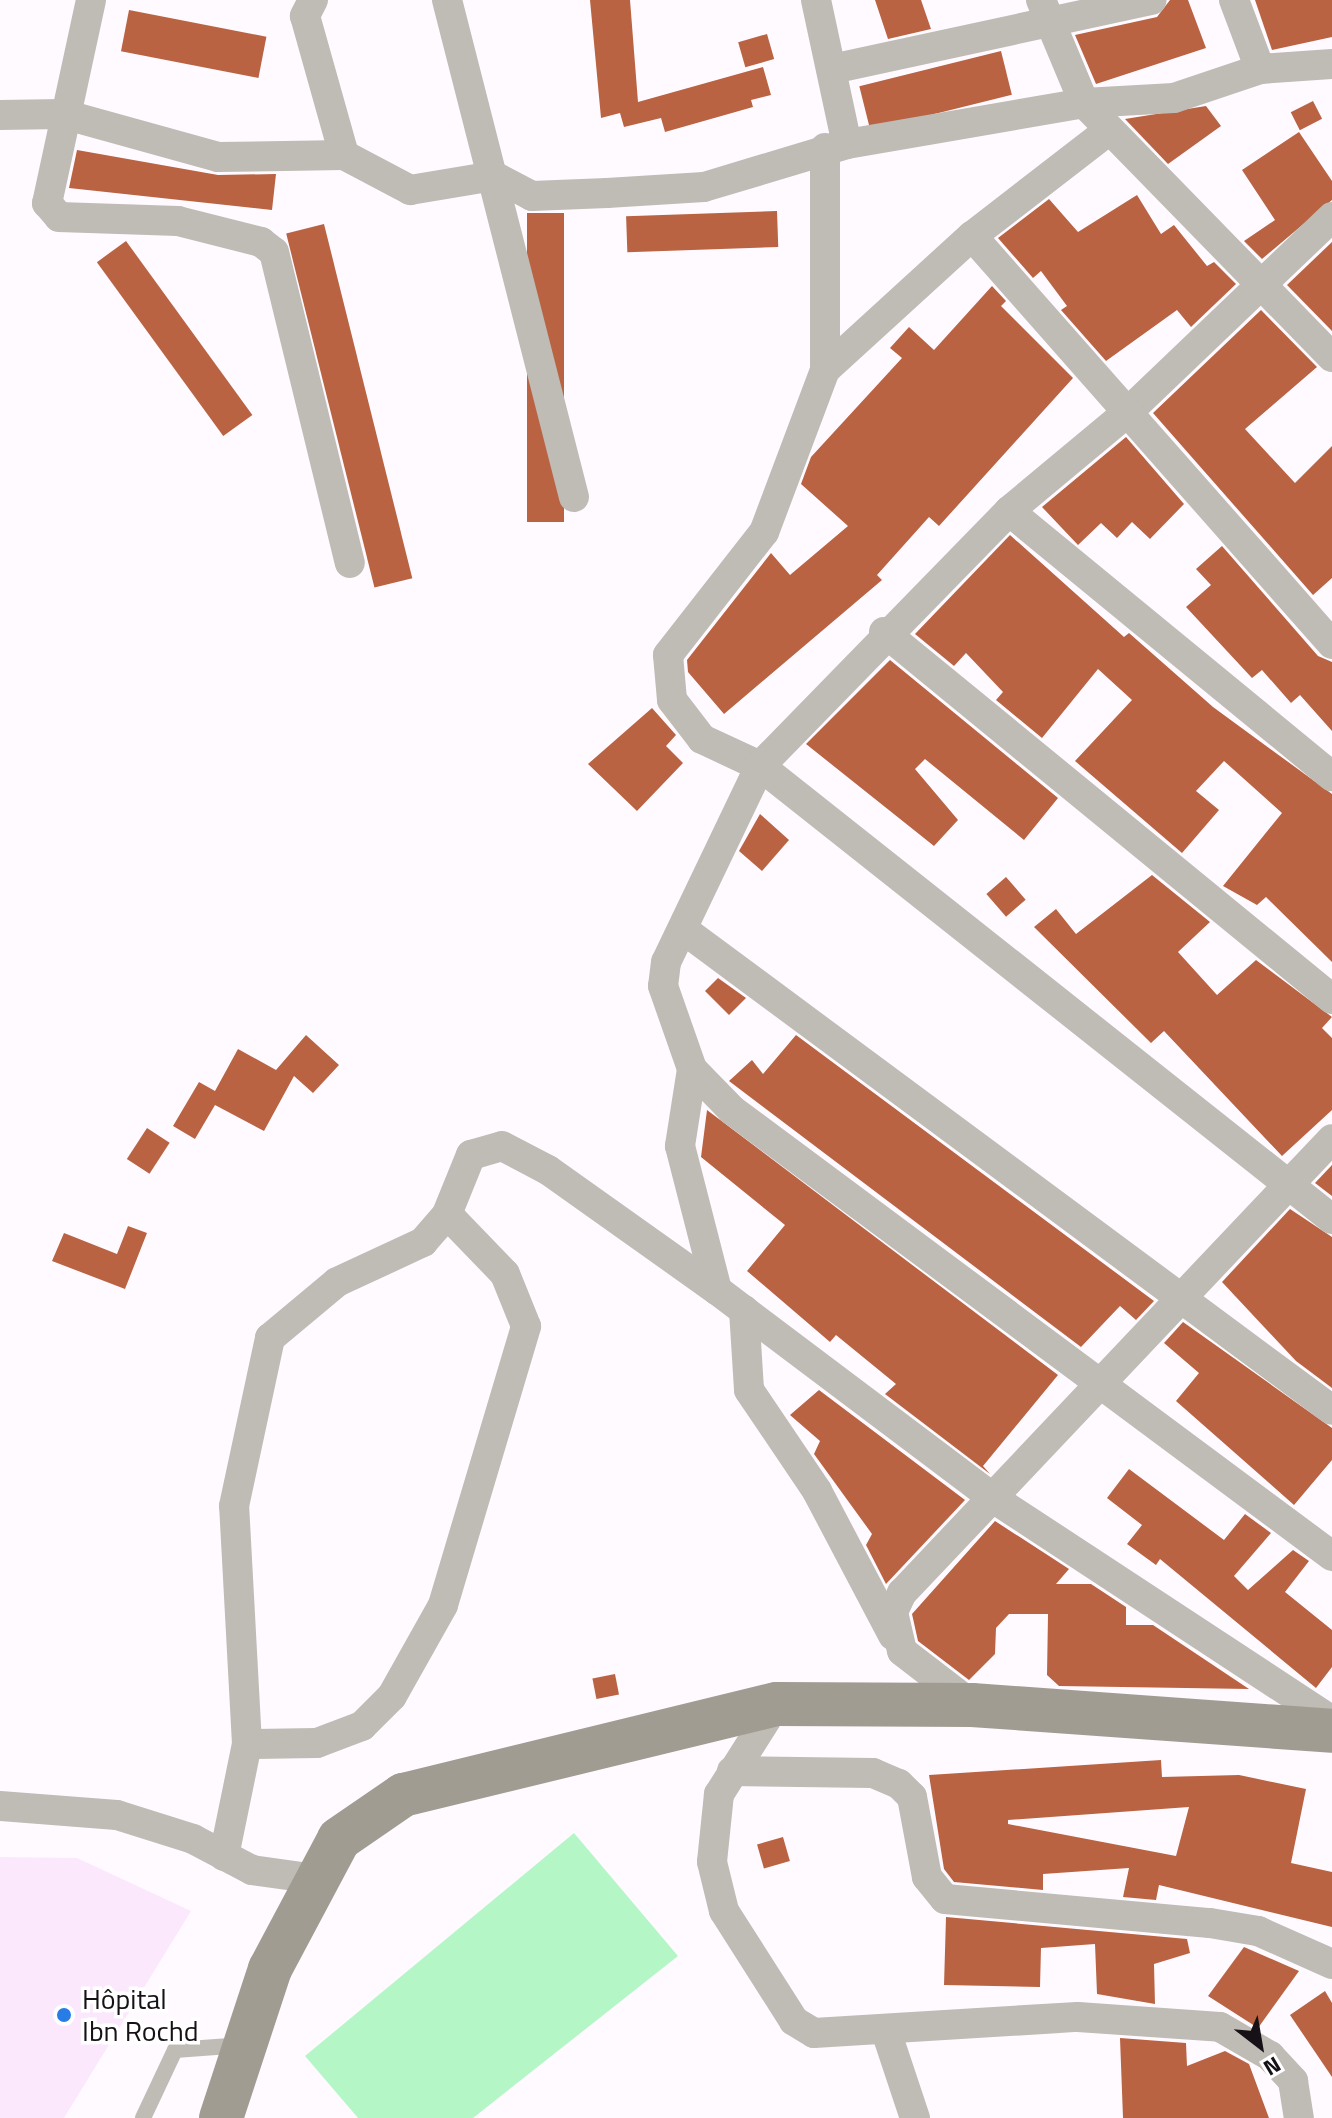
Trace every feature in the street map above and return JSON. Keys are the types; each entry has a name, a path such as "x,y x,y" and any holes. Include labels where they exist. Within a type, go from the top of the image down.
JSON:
{"street":[{"path":"91,0 63,114 47,203 59,217 178,221 261,242 274,252 350,563"},
{"path":"313,0 305,16 344,155"},
{"path":"447,0 574,497"},
{"path":"816,0 832,69 836,146 825,370 764,532 694,617 665,666 672,700 702,739 760,766 1332,1219"},
{"path":"832,69 1049,11 1152,0"},
{"path":"1234,0 1260,69"},
{"path":"1049,11 1084,103 1108,131 1264,282 1332,357"},
{"path":"0,115 63,114 218,157 344,155 410,190 494,176 532,196 704,187 836,146 1084,103 1174,98 1260,69 1332,64"},
{"path":"825,370 972,236 1108,131"},
{"path":"717,1290 708,1275 680,1146 692,1069 663,986 666,962 760,766 884,632 1009,511 1129,411 1332,217"},
{"path":"972,236 1332,644"},
{"path":"1009,511 1332,776"},
{"path":"884,632 1332,999"},
{"path":"684,930 1332,1410"},
{"path":"692,1069 832,1190 1100,1381 1332,1556"},
{"path":"902,1651 893,1612 902,1593 990,1496 1332,1139"},
{"path":"224,1856 247,1744 233,1528 263,1349 337,1282 423,1242 447,1214 471,1155 502,1146 548,1170 717,1290 990,1496 1332,1721"},
{"path":"247,1744 317,1743 362,1726 392,1696 443,1605 526,1326 505,1274 447,1214"},
{"path":"744,1310 749,1390 817,1491 902,1651 972,1705"},
{"path":"776,1704 719,1794 712,1862 724,1911 747,1953 779,2004 814,2033 1078,2017 1220,2027 1270,2056 1293,2081 1299,2118"},
{"path":"221,2118 270,1969 323,1880 339,1839 403,1795 776,1704 972,1705 1332,1731"},
{"path":"732,1771 873,1773 899,1784 912,1797 927,1877 945,1899 1234,1927 1305,1947 1332,1964"},
{"path":"0,1806 117,1815 224,1856 252,1870 323,1880"},
{"path":"886,2031 915,2118"}],"lane":[{"path":"143,2118 175,2050 244,2045"}],"shaded area":[{"name":"Hôpital Ibn Rochd","path":"0,1857 77,1858 191,1911 64,2118 0,2118"}],"green space":[{"path":"574,1833 678,1956 473,2118 358,2118 305,2056"}],"building":[{"path":"590,0 630,0 638,102 763,67 771,95 751,100 753,107 665,132 661,118 624,127 620,113 601,118"},
{"path":"875,0 921,0 931,29 888,39"},
{"path":"1170,0 1188,0 1206,48 1096,84 1075,35 1157,17"},
{"path":"1255,0 1332,0 1332,37 1272,50"},
{"path":"129,10 266,37 258,78 121,51"},
{"path":"767,34 774,59 745,67 738,42"},
{"path":"1001,51 1012,95 870,130 859,86"},
{"path":"1313,101 1322,119 1300,130 1291,112"},
{"path":"1206,106 1221,126 1168,164 1125,119"},
{"path":"1299,132 1332,181 1332,200 1262,259 1244,241 1275,220 1242,170"},
{"path":"77,150 218,175 276,174 272,210 69,188"},
{"path":"1137,195 1161,234 1174,225 1207,266 1214,262 1236,284 1191,327 1177,310 1106,361 1061,310 1067,306 1041,271 1033,278 998,238 1049,199 1078,232"},
{"path":"777,211 778,247 627,252 626,216"},
{"path":"527,213 564,213 564,522 527,522"},
{"path":"324,224 412,578 374,588 286,233"},
{"path":"126,241 252,415 223,436 97,262"},
{"path":"1332,242 1332,331 1287,285"},
{"path":"992,286 1006,301 1001,306 1073,378 939,526 929,517 877,575 882,580 724,714 688,672 687,660 771,553 790,575 848,526 801,484 811,457 902,358 890,348 909,327 934,350"},
{"path":"1261,310 1317,367 1245,429 1295,483 1332,446 1332,578 1313,595 1153,413"},
{"path":"1126,437 1184,504 1150,539 1132,522 1117,538 1101,523 1078,545 1042,507"},
{"path":"1010,535 1124,637 1129,633 1213,707 1332,794 1332,962 1266,897 1257,905 1223,886 1282,813 1224,761 1196,791 1219,810 1182,853 1075,761 1132,700 1098,669 1042,738 996,700 1003,692 966,653 954,666 915,634"},
{"path":"1222,546 1318,656 1332,662 1332,731 1300,695 1291,703 1262,670 1252,678 1186,607 1211,585 1196,569"},
{"path":"890,660 1058,798 1024,840 925,759 915,769 958,820 934,846 806,744"},
{"path":"652,708 676,735 666,746 683,763 637,811 588,764"},
{"path":"760,814 789,840 762,871 739,851"},
{"path":"1152,875 1210,922 1178,952 1217,995 1256,960 1332,1017 1322,1028 1332,1038 1332,1110 1282,1156 1164,1031 1151,1043 1034,927 1056,909 1076,934"},
{"path":"1006,877 1026,900 1006,917 986,894"},
{"path":"718,978 746,998 729,1015 705,991"},
{"path":"306,1035 339,1065 313,1093 294,1076 264,1131 215,1105 195,1139 173,1126 199,1082 215,1091 238,1049 276,1070"},
{"path":"796,1035 1154,1301 1136,1320 1120,1306 1081,1347 729,1081 752,1060 763,1074"},
{"path":"707,1110 1058,1375 983,1466 990,1474 885,1394 896,1384 836,1335 830,1342 747,1271 785,1225 701,1157"},
{"path":"147,1128 170,1143 149,1174 127,1159"},
{"path":"1332,1165 1332,1196 1315,1183"},
{"path":"1290,1209 1332,1237 1332,1388 1296,1361 1222,1282"},
{"path":"128,1226 147,1233 125,1289 52,1261 64,1233 117,1254"},
{"path":"1183,1322 1332,1428 1332,1460 1294,1505 1176,1401 1199,1373 1164,1343"},
{"path":"819,1390 965,1500 886,1584 866,1545 872,1534 814,1454 820,1441 790,1415"},
{"path":"1129,1469 1224,1540 1245,1514 1271,1533 1234,1576 1248,1590 1293,1550 1309,1561 1285,1592 1332,1630 1332,1667 1316,1688 1160,1559 1156,1565 1127,1544 1142,1525 1107,1498"},
{"path":"995,1521 1069,1569 1056,1584 1091,1584 1126,1607 1126,1625 1153,1625 1249,1689 1059,1686 1047,1675 1048,1614 1009,1614 996,1628 995,1654 969,1680 918,1641 912,1614"},
{"path":"615,1674 619,1695 596,1699 592,1678"},
{"path":"1161,1760 1162,1777 1239,1775 1306,1789 1291,1863 1332,1872 1332,1927 1159,1885 1156,1900 1123,1897 1129,1868 1043,1874 1043,1890 954,1882 944,1869 929,1775","holes":["1189,1807 1176,1856 1008,1824 1008,1820"]},
{"path":"783,1837 790,1861 764,1868 757,1844"},
{"path":"946,1917 1187,1939 1190,1953 1154,1964 1155,2004 1097,1994 1095,1944 1041,1948 1040,1987 944,1985"},
{"path":"1244,1947 1299,1971 1258,2028 1208,1996"},
{"path":"1325,1991 1332,2003 1332,2077 1290,2015"},
{"path":"1120,2038 1186,2043 1187,2066 1225,2051 1249,2064 1269,2118 1123,2118"}],"place":[{"name":"Hôpital Ibn Rochd","path":"64,2015"}]}
